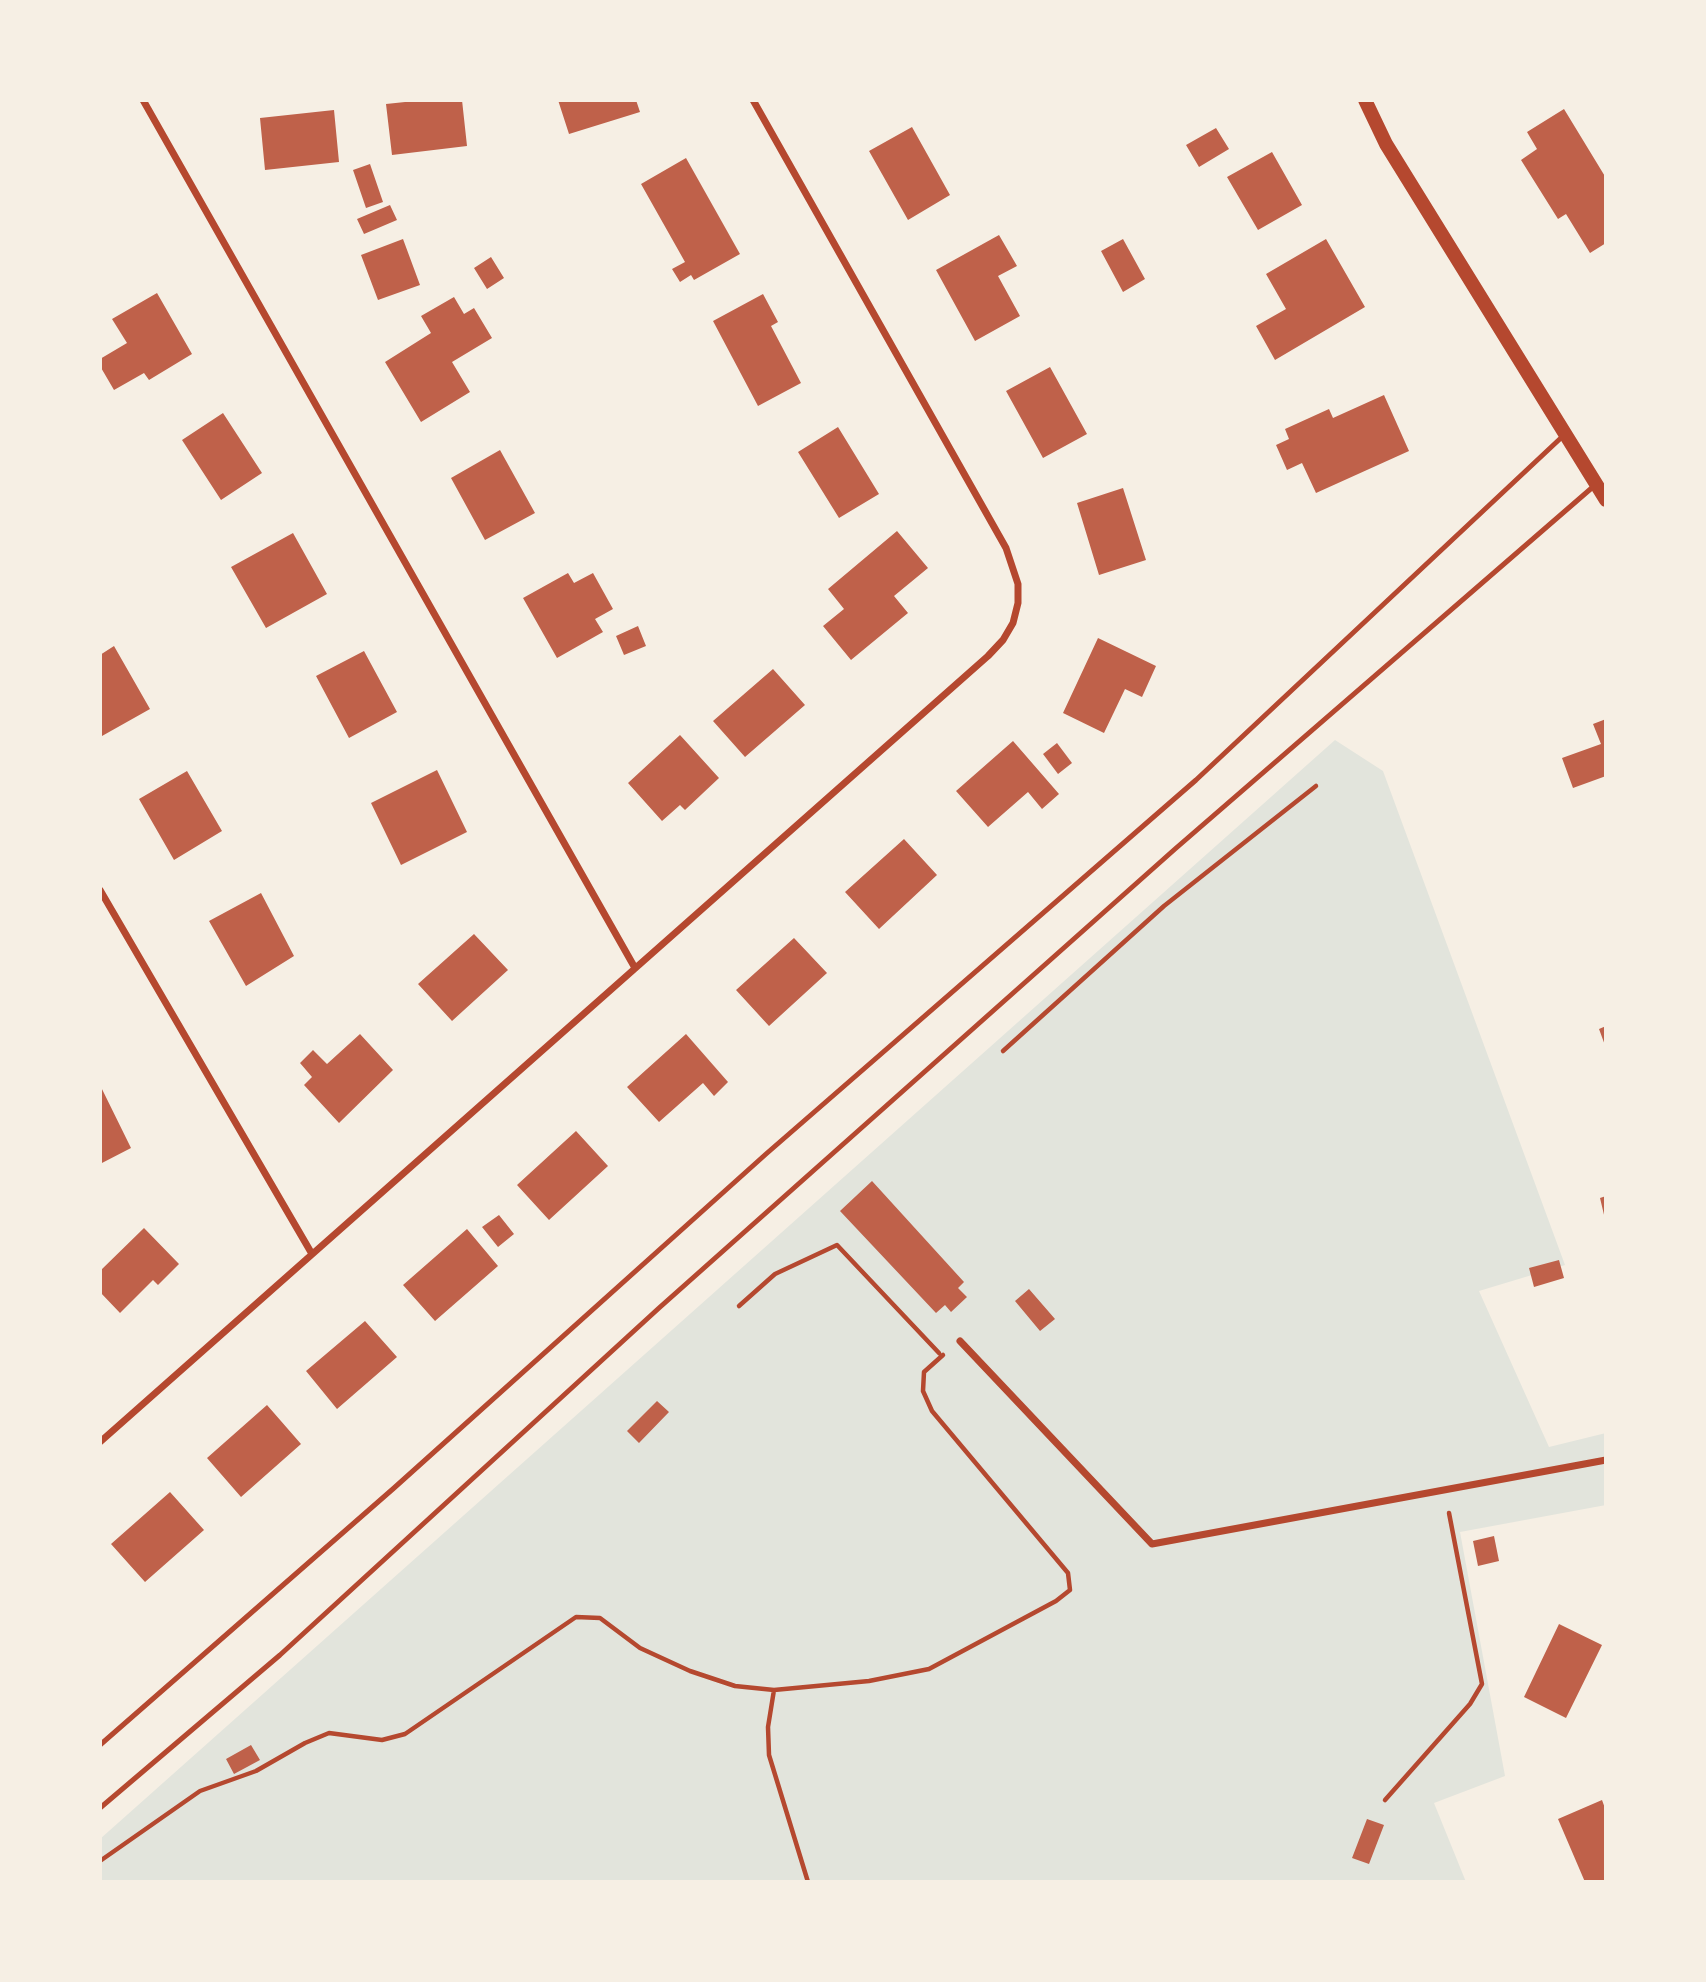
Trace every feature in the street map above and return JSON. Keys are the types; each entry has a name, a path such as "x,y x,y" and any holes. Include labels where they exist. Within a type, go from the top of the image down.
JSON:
{"main road":[{"path":"1365,100 1386,144 1606,500"}],"street":[{"path":"143,100 635,968"},
{"path":"100,1442 1003,640 1018,603 1018,584 1006,548 753,100"},
{"path":"100,890 312,1254"},
{"path":"960,1341 1152,1544 1606,1460"}],"lane":[{"path":"100,1745 394,1488 766,1154 1196,780 1564,434"},
{"path":"100,1808 280,1655 649,1318 1164,859 1596,484"}],"path":[{"path":"1003,1051 1164,906 1316,786"},
{"path":"738,1306 775,1274 837,1245 942,1356"},
{"path":"100,1861 200,1791 256,1771 305,1743 329,1733 382,1740 405,1734 576,1617 600,1618 640,1648 690,1671 735,1686 774,1690 869,1681 929,1669 1056,1601 1070,1590 1068,1573 932,1411 923,1391 924,1372 960,1341"},
{"path":"1385,1800 1469,1704 1482,1684 1445,1491"},
{"path":"774,1690 768,1727 769,1755 808,1882"}],"shaded area":[{"path":"1335,740 1383,771 1565,1265 1479,1291 1549,1447 1606,1433 1606,1505 1460,1532 1505,1776 1434,1803 1466,1882 100,1882 100,1839"}],"building":[{"path":"462,100 467,146 392,155 386,104"},
{"path":"558,100 636,100 640,112 569,134"},
{"path":"1564,109 1606,178 1606,243 1590,253 1566,214 1558,219 1521,160 1537,149 1527,132"},
{"path":"334,110 339,162 265,170 260,118"},
{"path":"912,127 950,195 908,220 869,151"},
{"path":"1216,128 1229,149 1199,167 1186,145"},
{"path":"1272,152 1302,205 1258,230 1227,177"},
{"path":"686,158 740,254 694,280 691,275 680,282 672,269 685,262 641,184"},
{"path":"370,164 383,202 366,208 353,170"},
{"path":"390,205 397,220 364,234 357,219"},
{"path":"999,235 1017,266 998,276 1020,316 975,341 936,270"},
{"path":"403,239 420,285 378,300 361,255"},
{"path":"1123,239 1145,279 1123,292 1101,251"},
{"path":"1326,239 1365,307 1275,360 1256,326 1286,309 1266,274"},
{"path":"491,257 504,278 487,289 474,268"},
{"path":"157,293 192,354 149,380 144,373 114,390 100,366 100,359 127,343 112,319"},
{"path":"763,294 778,322 771,326 801,383 758,406 713,321"},
{"path":"454,297 464,314 474,308 492,338 452,362 470,392 421,422 385,362 431,333 421,316"},
{"path":"1050,367 1087,434 1043,458 1006,391"},
{"path":"1384,395 1409,451 1316,493 1302,463 1287,470 1276,445 1289,439 1285,429 1329,409 1333,418"},
{"path":"223,413 262,473 221,500 182,440"},
{"path":"838,427 879,494 839,518 798,452"},
{"path":"500,450 535,513 485,540 451,478"},
{"path":"1123,488 1146,560 1099,575 1077,503"},
{"path":"897,531 928,568 894,596 908,613 851,660 823,626 844,609 828,589"},
{"path":"293,533 327,594 266,628 231,567"},
{"path":"568,573 574,583 593,573 613,609 595,619 603,632 557,658 523,598"},
{"path":"638,626 646,646 624,655 616,636"},
{"path":"1098,638 1156,666 1142,697 1125,689 1104,733 1063,713"},
{"path":"114,646 150,709 102,736 100,655"},
{"path":"364,651 397,712 349,738 316,676"},
{"path":"773,669 805,705 745,757 713,721"},
{"path":"1606,719 1606,776 1573,788 1562,758 1601,744 1593,724"},
{"path":"680,735 719,778 685,810 680,805 662,821 628,783"},
{"path":"1013,741 1059,794 1042,809 1028,792 988,827 956,791"},
{"path":"1057,743 1072,763 1058,774 1043,754"},
{"path":"437,770 467,832 401,865 371,803"},
{"path":"187,771 222,831 174,860 139,799"},
{"path":"904,839 937,875 879,929 845,892"},
{"path":"261,893 294,956 246,986 209,921"},
{"path":"474,934 508,970 452,1021 418,984"},
{"path":"794,938 827,973 769,1026 736,990"},
{"path":"1606,1026 1606,1048 1599,1029"},
{"path":"360,1034 393,1070 339,1123 304,1085 312,1077 300,1063 313,1050 327,1064"},
{"path":"686,1034 728,1082 714,1096 703,1083 659,1122 627,1087"},
{"path":"100,1085 131,1148 100,1164"},
{"path":"576,1131 608,1166 549,1220 517,1185"},
{"path":"872,1181 964,1282 958,1288 967,1297 951,1312 945,1305 936,1313 840,1211"},
{"path":"1606,1196 1606,1219 1605,1219 1600,1198"},
{"path":"499,1215 514,1234 498,1247 482,1227"},
{"path":"144,1228 179,1264 158,1285 153,1280 120,1313 100,1292 100,1271"},
{"path":"467,1229 498,1266 435,1321 403,1285"},
{"path":"1559,1260 1564,1278 1534,1287 1529,1268"},
{"path":"1029,1289 1055,1319 1040,1331 1015,1301"},
{"path":"365,1321 397,1357 337,1409 306,1371"},
{"path":"657,1401 669,1412 639,1443 627,1431"},
{"path":"267,1405 301,1444 241,1497 207,1458"},
{"path":"170,1492 204,1530 145,1582 111,1544"},
{"path":"1494,1536 1499,1561 1478,1566 1473,1541"},
{"path":"1559,1624 1602,1645 1566,1718 1524,1697"},
{"path":"251,1745 260,1760 234,1774 226,1759"},
{"path":"1602,1800 1606,1811 1606,1882 1585,1882 1558,1819"},
{"path":"1367,1819 1384,1825 1369,1864 1352,1858"}]}
